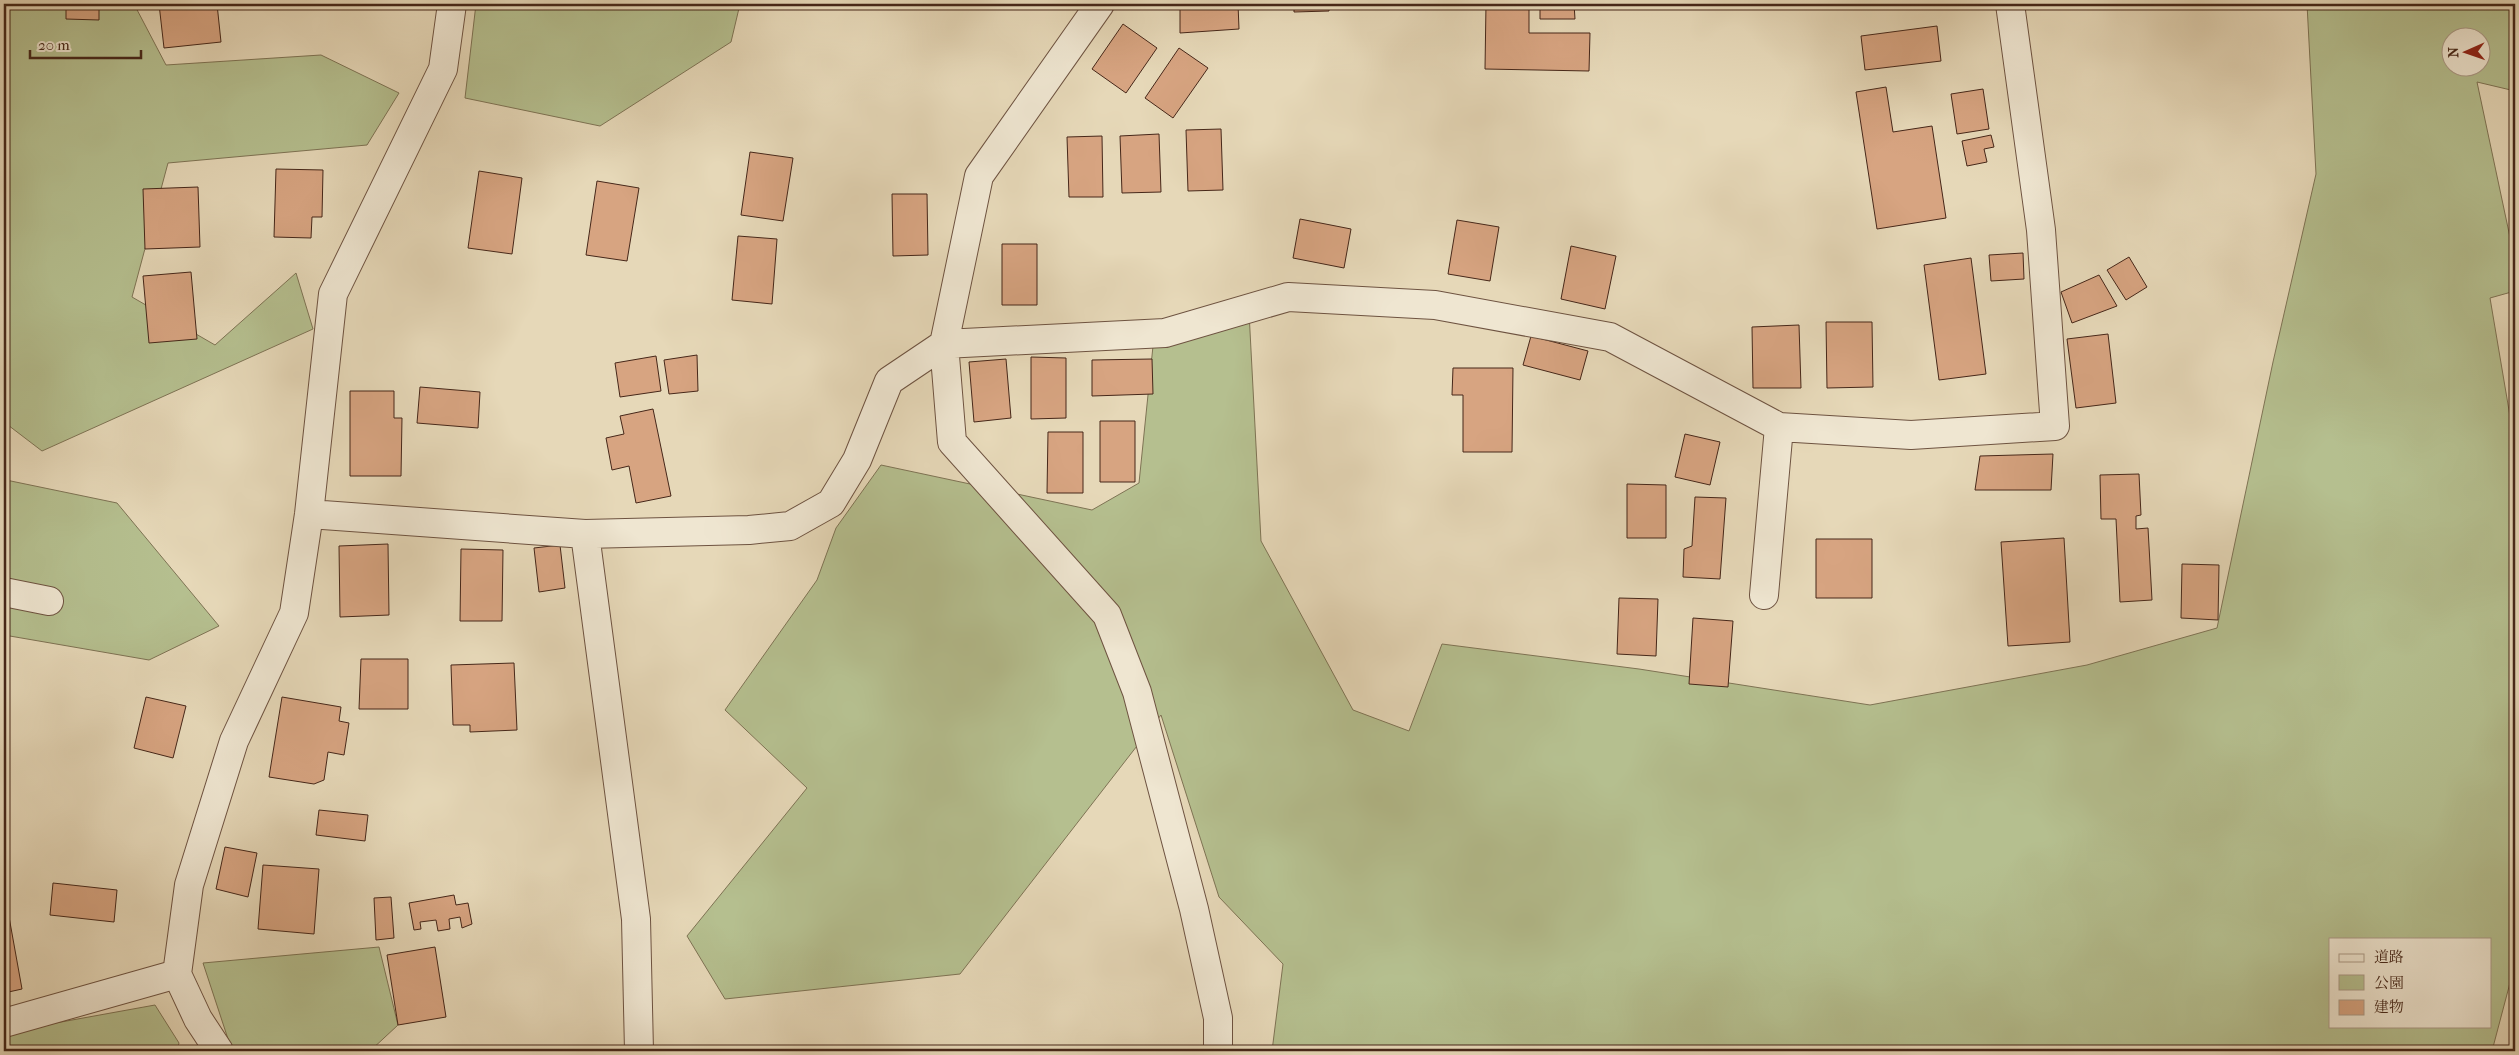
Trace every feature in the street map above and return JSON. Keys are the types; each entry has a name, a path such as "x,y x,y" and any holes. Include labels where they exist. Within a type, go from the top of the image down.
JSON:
{"street":[{"path":"220,1051 198,1019 177,974 189,885 234,741 294,613 309,514 333,294 443,69 452,4"},
{"path":"1100,4 979,176 944,344 952,442 1107,615 1137,692 1194,909 1218,1018 1218,1051"},
{"path":"309,514 585,534 749,530 790,526 830,503 858,460 889,381 944,344 1165,333 1288,297 1436,305 1610,337 1779,427 1912,436 2055,426 2041,230 2010,4"},
{"path":"1764,594 1779,427"},
{"path":"585,534 636,919 639,1051"},
{"path":"4,592 50,601"},
{"path":"4,1023 177,974"}],"green space":[{"path":"4,4 134,4 166,65 321,55 399,93 367,145 168,163 132,297 215,345 296,273 313,329 42,451 4,422"},
{"path":"476,4 740,4 731,42 600,126 465,98"},
{"path":"2307,4 2515,4 2515,91 2477,82 2511,242 2515,242 2515,291 2490,298 2513,434 2515,434 2515,964 2492,1051 1272,1051 1283,964 1219,897 1161,715 960,974 725,999 687,936 807,788 725,710 817,580 836,528 881,465 1092,510 1139,483 1153,346 1249,312 1261,541 1353,710 1409,731 1442,644 1639,669 1870,705 2087,665 2217,628 2273,362 2316,174"},
{"path":"6,480 117,503 219,626 149,660 4,635 4,482"},
{"path":"379,947 398,1025 370,1051 232,1051 203,963"},
{"path":"155,1005 179,1043 177,1051 4,1051 4,1037 50,1024"}],"building":[{"path":"66,4 99,4 99,20 66,19"},
{"path":"159,4 217,4 221,42 164,48"},
{"path":"1180,4 1238,4 1239,29 1180,33"},
{"path":"1294,4 1329,4 1329,11 1294,12"},
{"path":"1486,4 1529,4 1529,33 1590,33 1589,71 1485,69"},
{"path":"1540,4 1574,4 1575,19 1540,19"},
{"path":"1820,4 1857,4 1820,6"},
{"path":"1123,24 1157,48 1126,93 1092,69"},
{"path":"1937,26 1941,61 1865,70 1861,36"},
{"path":"1179,48 1208,68 1173,118 1145,98"},
{"path":"1886,87 1893,132 1932,126 1946,218 1877,229 1856,92"},
{"path":"1983,89 1989,129 1957,134 1951,94"},
{"path":"1221,129 1223,190 1188,191 1186,130"},
{"path":"1159,134 1161,192 1122,193 1120,136"},
{"path":"1991,135 1994,147 1984,149 1987,162 1967,166 1962,141"},
{"path":"1102,136 1103,197 1069,197 1067,137"},
{"path":"750,152 793,158 783,221 741,215"},
{"path":"276,169 323,170 322,217 312,217 311,238 274,237"},
{"path":"479,171 522,178 512,254 468,248"},
{"path":"597,181 639,188 627,261 586,255"},
{"path":"198,187 200,247 145,249 143,189"},
{"path":"892,194 927,194 928,255 893,256"},
{"path":"1300,219 1351,229 1344,268 1293,258"},
{"path":"1457,220 1499,227 1490,281 1448,274"},
{"path":"738,236 777,239 772,304 732,300"},
{"path":"1002,244 1037,244 1037,305 1002,305"},
{"path":"1571,246 1616,256 1605,309 1561,299"},
{"path":"2023,253 2024,279 1991,281 1989,255"},
{"path":"2129,257 2147,287 2126,300 2107,270"},
{"path":"1971,258 1986,374 1939,380 1924,265"},
{"path":"191,272 197,339 149,343 143,276"},
{"path":"2099,275 2117,306 2072,323 2061,292"},
{"path":"1826,322 1872,322 1873,387 1827,388"},
{"path":"1799,325 1801,388 1753,388 1752,327"},
{"path":"2108,334 2116,403 2076,408 2067,339"},
{"path":"1531,336 1588,351 1580,380 1523,365"},
{"path":"697,355 698,391 669,394 664,360"},
{"path":"656,356 661,391 620,397 615,363"},
{"path":"1031,357 1066,358 1066,418 1031,419"},
{"path":"1006,359 1011,418 974,422 969,362"},
{"path":"1152,359 1153,394 1092,396 1092,360"},
{"path":"1453,368 1513,368 1512,452 1463,452 1463,395 1452,395"},
{"path":"420,387 480,392 478,428 417,423"},
{"path":"350,391 394,391 394,418 402,418 401,476 350,476"},
{"path":"653,409 671,496 636,503 629,466 612,470 606,438 624,434 620,416"},
{"path":"1100,421 1135,421 1135,482 1100,482"},
{"path":"1048,432 1083,432 1083,493 1047,493"},
{"path":"1685,434 1720,442 1710,485 1675,477"},
{"path":"2053,454 2051,490 1975,490 1980,456"},
{"path":"2139,474 2141,515 2136,516 2136,529 2148,528 2152,600 2120,602 2116,519 2101,519 2100,475"},
{"path":"1627,484 1666,485 1666,538 1627,538"},
{"path":"1695,497 1726,498 1720,579 1683,577 1684,549 1692,546"},
{"path":"2064,538 2070,642 2008,646 2001,542"},
{"path":"1816,539 1872,539 1872,598 1816,598"},
{"path":"388,544 389,615 340,617 339,546"},
{"path":"560,545 565,588 539,592 534,548"},
{"path":"461,549 503,550 502,621 460,621"},
{"path":"2182,564 2219,565 2218,620 2181,618"},
{"path":"1619,598 1658,599 1656,656 1617,654"},
{"path":"1693,618 1733,621 1728,687 1689,684"},
{"path":"361,659 408,659 408,709 359,709"},
{"path":"514,663 517,730 470,732 470,725 453,725 451,665"},
{"path":"146,697 186,706 173,758 134,748"},
{"path":"282,697 341,707 339,721 349,723 344,755 328,752 324,780 314,784 269,777"},
{"path":"319,810 368,815 365,841 316,835"},
{"path":"225,847 257,853 248,897 216,889"},
{"path":"263,865 319,869 314,934 258,929"},
{"path":"53,883 117,890 114,922 50,915"},
{"path":"4,889 22,989 4,993"},
{"path":"454,895 456,905 468,903 472,924 462,928 460,917 449,919 450,929 438,931 436,920 420,922 421,929 414,930 409,903"},
{"path":"391,897 394,938 376,940 374,898"},
{"path":"435,947 446,1017 398,1025 387,955"}]}
